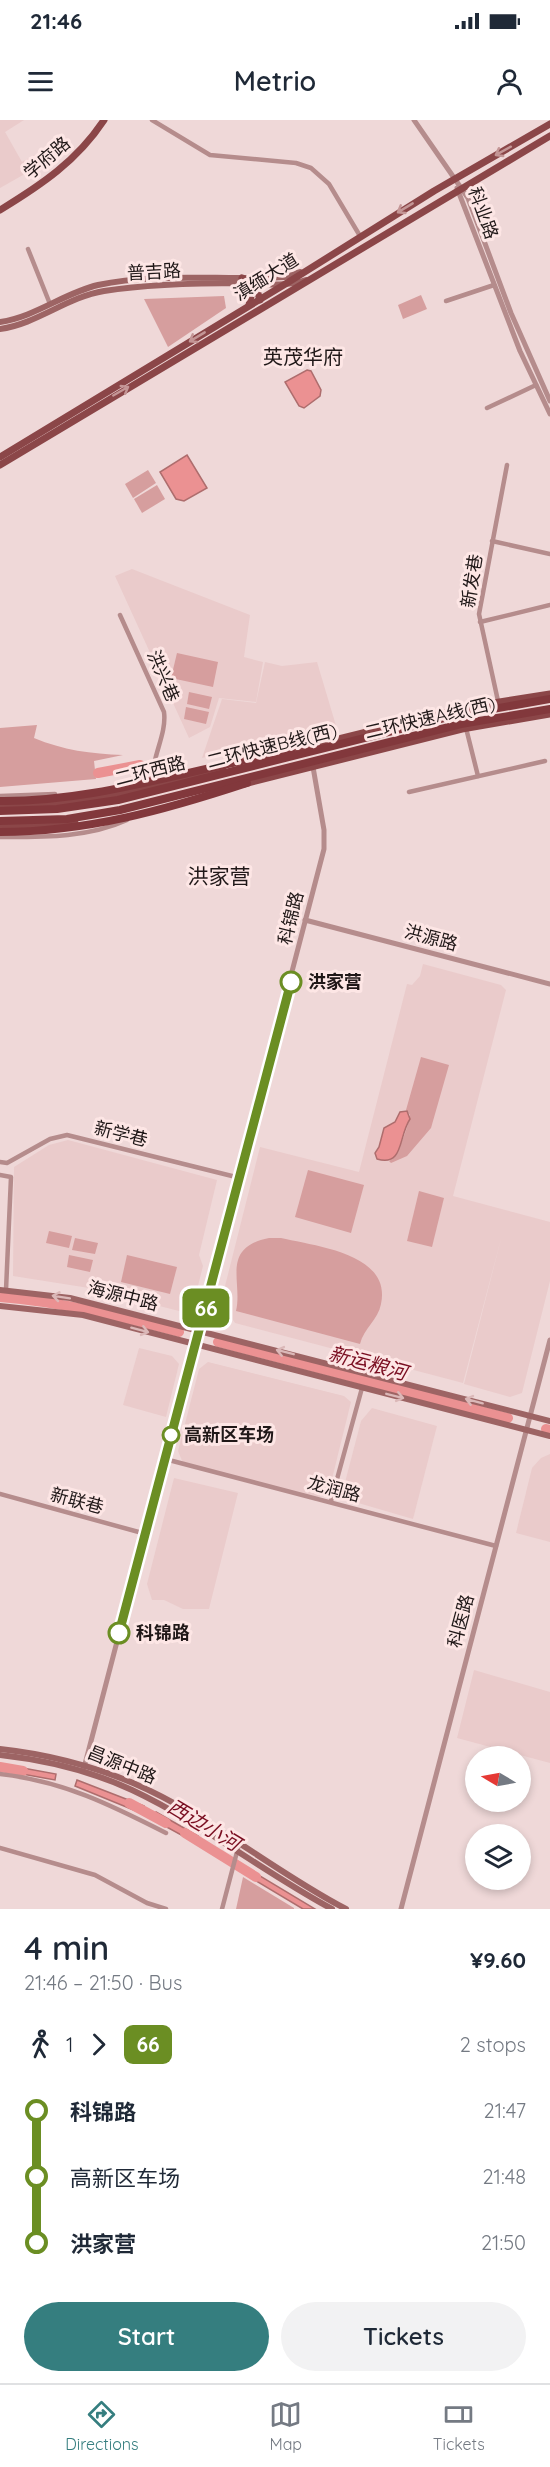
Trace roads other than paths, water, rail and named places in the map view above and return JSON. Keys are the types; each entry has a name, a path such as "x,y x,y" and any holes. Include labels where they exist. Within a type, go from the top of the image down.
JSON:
{"highway":[{"name":"二环快速B线(西)","path":"0,811 57,810 107,802 328,747 550,696"},
{"name":"二环快速A线(西)","path":"0,821 57,820 109,813 471,722 550,709"},
{"path":"0,801 32,801 95,794 219,765 328,747"},
{"path":"0,832 68,829 128,819 302,764"}],"main road":[{"name":"学府路","path":"0,210 42,184 67,165 104,120"},
{"name":"滇缅大道","path":"0,456 287,284 310,267 456,178 550,124"},
{"name":"滇缅大道","path":"0,465 550,136"},
{"name":"普吉路","path":"0,329 21,324 70,301 100,292 285,277 310,267"},
{"path":"242,281 255,284 287,284 316,277"},
{"name":"普吉路","path":"0,322 22,317 98,285 127,281 242,281"},
{"path":"242,281 252,295 247,307"},
{"path":"254,313 261,298 255,284"},
{"name":"二环西路","path":"0,806 75,802 154,786 498,701 550,696"},
{"name":"二环西路","path":"0,826 68,824 146,810 466,728 550,714"},
{"name":"海源中路","path":"3,1290 70,1298 550,1421"},
{"name":"海源中路","path":"0,1306 83,1315 550,1436"},
{"name":"昌源中路","path":"0,1749 83,1769 130,1790 163,1806 346,1909"},
{"name":"昌源中路","path":"0,1755 83,1769"},
{"name":"昌源中路","path":"238,1848 332,1909"}],"street":[{"path":"152,120 210,155 289,162 311,168 330,184 360,236"},
{"name":"科业路","path":"414,120 456,178 494,285 550,414"},
{"name":"科业路","path":"460,189 550,400"},
{"path":"28,249 50,304"},
{"path":"446,301 494,285"},
{"path":"488,408 536,385"},
{"name":"新发巷","path":"498,701 479,614 507,465"},
{"path":"492,541 550,554"},
{"path":"480,622 550,605"},
{"name":"洪兴巷","path":"120,615 164,712 153,778 154,786"},
{"path":"466,728 478,776"},
{"path":"409,792 545,761"},
{"name":"科锦路","path":"83,1769 240,1178 325,838 313,767"},
{"path":"0,796 74,792 153,778 203,774"},
{"path":"0,837 79,833 104,829 146,810"},
{"name":"洪源路","path":"305,920 550,984"},
{"name":"新学巷","path":"2,1162 50,1139 67,1135 240,1178"},
{"path":"2,1162 2,1174 11,1177 3,1290"},
{"path":"0,1240 8,1241"},
{"name":"科医路","path":"401,1909 550,1340"},
{"path":"330,1502 362,1388"},
{"name":"龙润路","path":"165,1458 496,1545"},
{"name":"新联巷","path":"0,1494 146,1534"},
{"path":"0,1774 61,1785 99,1799 166,1833"},
{"path":"0,1848 96,1875 147,1903 166,1909"},
{"path":"222,1909 238,1848"}],"waterway":[{"path":"98,773 140,765"},
{"name":"新运粮河","path":"0,1297 90,1310 179,1332"},
{"name":"新运粮河","path":"218,1342 508,1418"},
{"name":"新运粮河","path":"546,1429 550,1430"},
{"name":"西边小河","path":"0,1767 23,1771"},
{"name":"西边小河","path":"129,1803 166,1823"},
{"name":"西边小河","path":"185,1833 256,1877"}],"place":[{"name":"洪家营","path":"291,982"},
{"name":"高新区车场","path":"171,1435"},
{"name":"科锦路","path":"119,1633"}],"district":[{"name":"英茂华府","path":"303,357"},
{"name":"洪家营","path":"219,877"}]}
